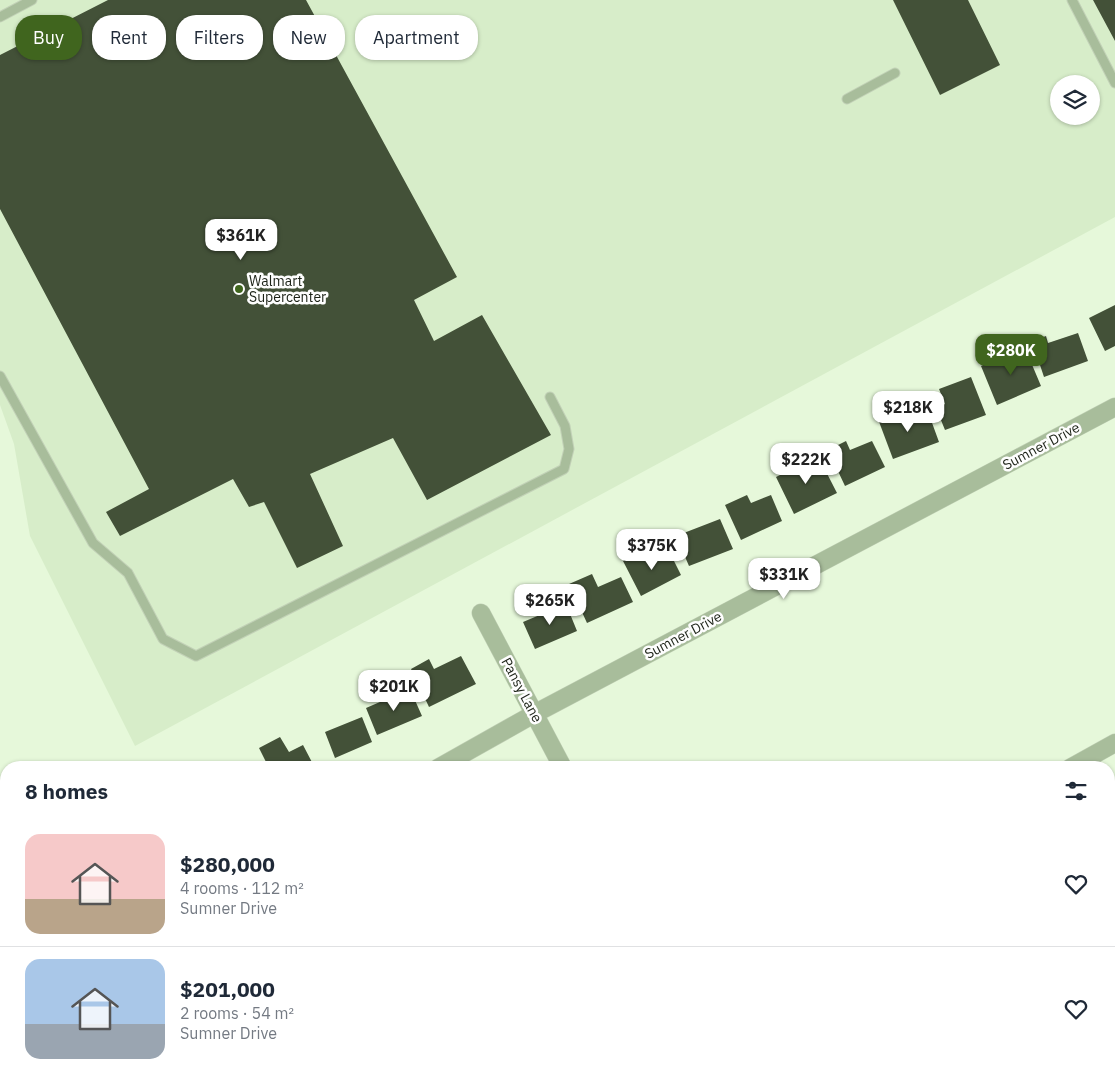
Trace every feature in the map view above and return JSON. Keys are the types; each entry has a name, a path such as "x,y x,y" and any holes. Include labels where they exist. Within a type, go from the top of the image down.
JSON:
{"street":[{"name":"Sumner Drive","path":"450,761 534,714 1115,407"},
{"name":"Pansy Lane","path":"481,613 559,761"},
{"path":"1083,761 1115,743"}],"lane":[{"path":"0,16 32,0"},
{"path":"1072,0 1115,83"},
{"path":"847,98 895,72"},
{"path":"0,376 93,543 128,573 163,640 196,656 564,469 569,449 565,426 550,397"}],"shaded area":[{"path":"0,0 1115,0 1115,217 135,746 30,536 14,444 0,405"}],"building":[{"name":"Walmart Supercenter","path":"108,0 306,0 314,15 273,15 273,60 339,60 457,277 414,300 434,341 482,315 551,435 427,500 393,438 310,474 343,546 297,568 264,502 249,507 233,479 120,536 106,512 149,489 0,209 0,55 15,47 15,60 82,60 82,15 79,15"},
{"path":"893,0 968,0 1000,65 940,95"},
{"path":"1093,0 1115,0 1115,41"},
{"path":"1115,305 1115,346 1105,351 1089,318"},
{"path":"1078,333 1088,361 1044,377 1032,341 1046,336 1048,343"},
{"path":"1025,348 1041,386 997,405 981,366"},
{"path":"971,377 986,415 945,430 936,408 945,404 939,389"},
{"path":"927,409 939,442 893,459 878,419 895,413 897,419"},
{"path":"846,441 850,450 872,441 885,467 845,486 828,450"},
{"path":"818,456 837,493 794,514 776,477"},
{"path":"747,495 751,503 771,495 782,521 741,540 725,505"},
{"path":"720,519 733,549 689,566 676,536"},
{"path":"668,549 681,575 641,596 623,561 642,551 647,559"},
{"path":"592,574 598,587 621,577 633,602 587,623 569,584"},
{"path":"566,604 577,631 535,649 523,622"},
{"path":"461,656 476,684 429,707 411,669 429,659 434,669"},
{"path":"410,689 422,716 377,735 366,708"},
{"path":"362,717 372,742 335,758 325,732"},
{"path":"280,737 289,752 303,745 311,761 266,761 259,748"}],"place":[{"name":"Walmart Supercenter","path":"239,289"}]}
